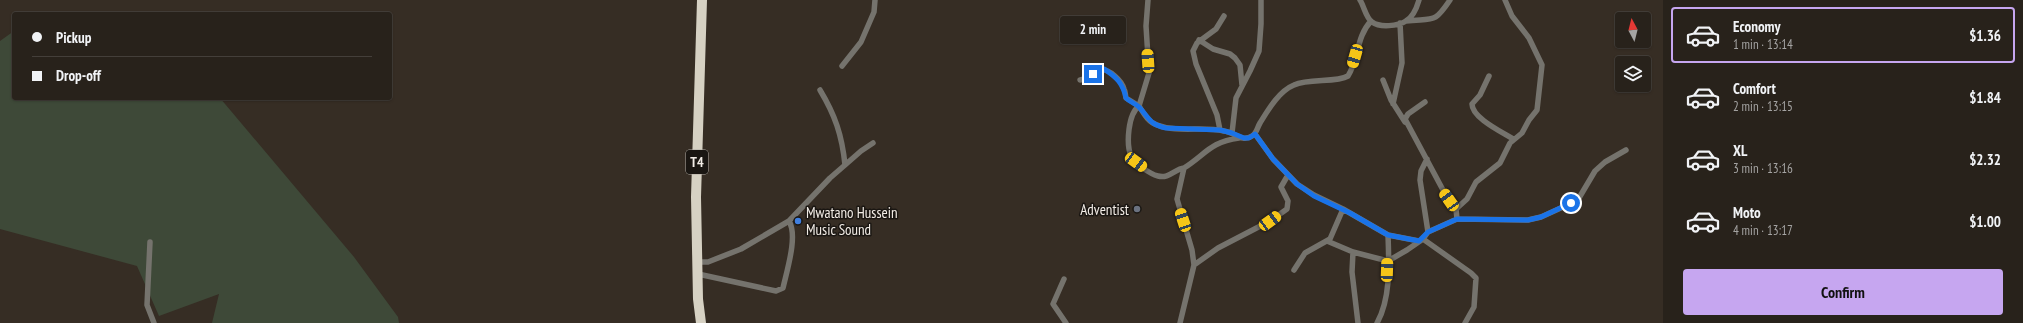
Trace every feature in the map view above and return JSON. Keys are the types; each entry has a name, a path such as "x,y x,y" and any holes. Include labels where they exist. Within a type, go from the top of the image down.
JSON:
{"highway":[{"name":"T4","path":"701,323 698,299 696,196 702,0"}],"street":[{"path":"842,66 861,42 874,12 875,0"},
{"path":"1148,0 1146,26 1149,73 1139,106 1135,109 1129,123 1132,157 1145,168 1160,176 1172,174 1184,168 1217,143 1239,138 1248,138 1255,134 1259,124 1290,86 1308,81 1342,78 1348,76 1362,34 1371,22"},
{"path":"1232,133 1236,98 1257,57 1261,24 1261,0"},
{"path":"1360,0 1371,22 1382,26 1434,19 1439,17 1450,0"},
{"path":"1393,104 1402,63 1403,22 1415,10 1419,0"},
{"path":"1456,209 1467,199 1476,182 1500,163 1513,139 1522,133 1537,110 1542,65 1529,38 1512,16 1505,0"},
{"path":"1220,130 1217,115 1194,58 1193,49 1199,40 1216,29 1224,16"},
{"path":"1199,40 1213,49 1230,54 1235,58 1240,65 1242,86"},
{"path":"1080,80 1104,69 1113,74 1122,85 1126,98 1139,106 1148,120 1157,125 1166,128 1220,130 1232,133 1239,138"},
{"path":"1489,76 1481,94 1472,104 1473,108 1483,121 1513,139"},
{"path":"1383,80 1399,116 1407,124 1443,190 1456,209 1457,219"},
{"path":"820,90 832,110 837,123 845,165"},
{"path":"1407,124 1406,116 1425,102"},
{"path":"1255,134 1269,155 1288,176 1314,196 1343,209 1388,235 1421,240 1471,273 1476,278 1474,307 1465,323"},
{"path":"698,262 708,262 741,249 789,221 830,178 861,151 873,143"},
{"path":"1327,241 1353,252 1388,261 1421,240 1428,232 1457,219 1528,220 1541,217 1579,198 1595,171 1605,162 1626,150"},
{"path":"1427,159 1421,171 1420,180 1428,232"},
{"path":"1180,323 1194,265 1192,250 1177,199 1184,168"},
{"path":"1194,265 1218,248 1270,221 1287,209 1288,201 1281,187 1288,176"},
{"path":"1294,270 1305,253 1327,241 1336,228 1343,209"},
{"path":"698,274 776,291 781,290 784,288 794,238 793,229 789,221"},
{"path":"1377,323 1383,309 1387,286 1388,235"},
{"path":"150,242 148,305 154,323"},
{"path":"1353,252 1352,272 1358,323"},
{"path":"1064,279 1053,304 1066,323"}],"green space":[{"path":"12,32 12,100 222,100 354,257 398,317 399,323 212,323 219,294 159,316 137,266 0,229 0,41"}],"place":[{"name":"Adventist","path":"1137,209"},
{"name":"Mwatano Hussein Music Sound","path":"798,221"}],"route":[{"path":"1093,74 1104,69 1113,74 1125,90 1126,98 1131,103 1139,106 1151,123 1166,128 1220,130 1232,133 1239,138 1249,138 1255,134 1269,155 1297,184 1314,196 1350,213 1388,235 1419,241 1423,239 1428,232 1457,219 1528,220 1541,217 1571,203"}]}
